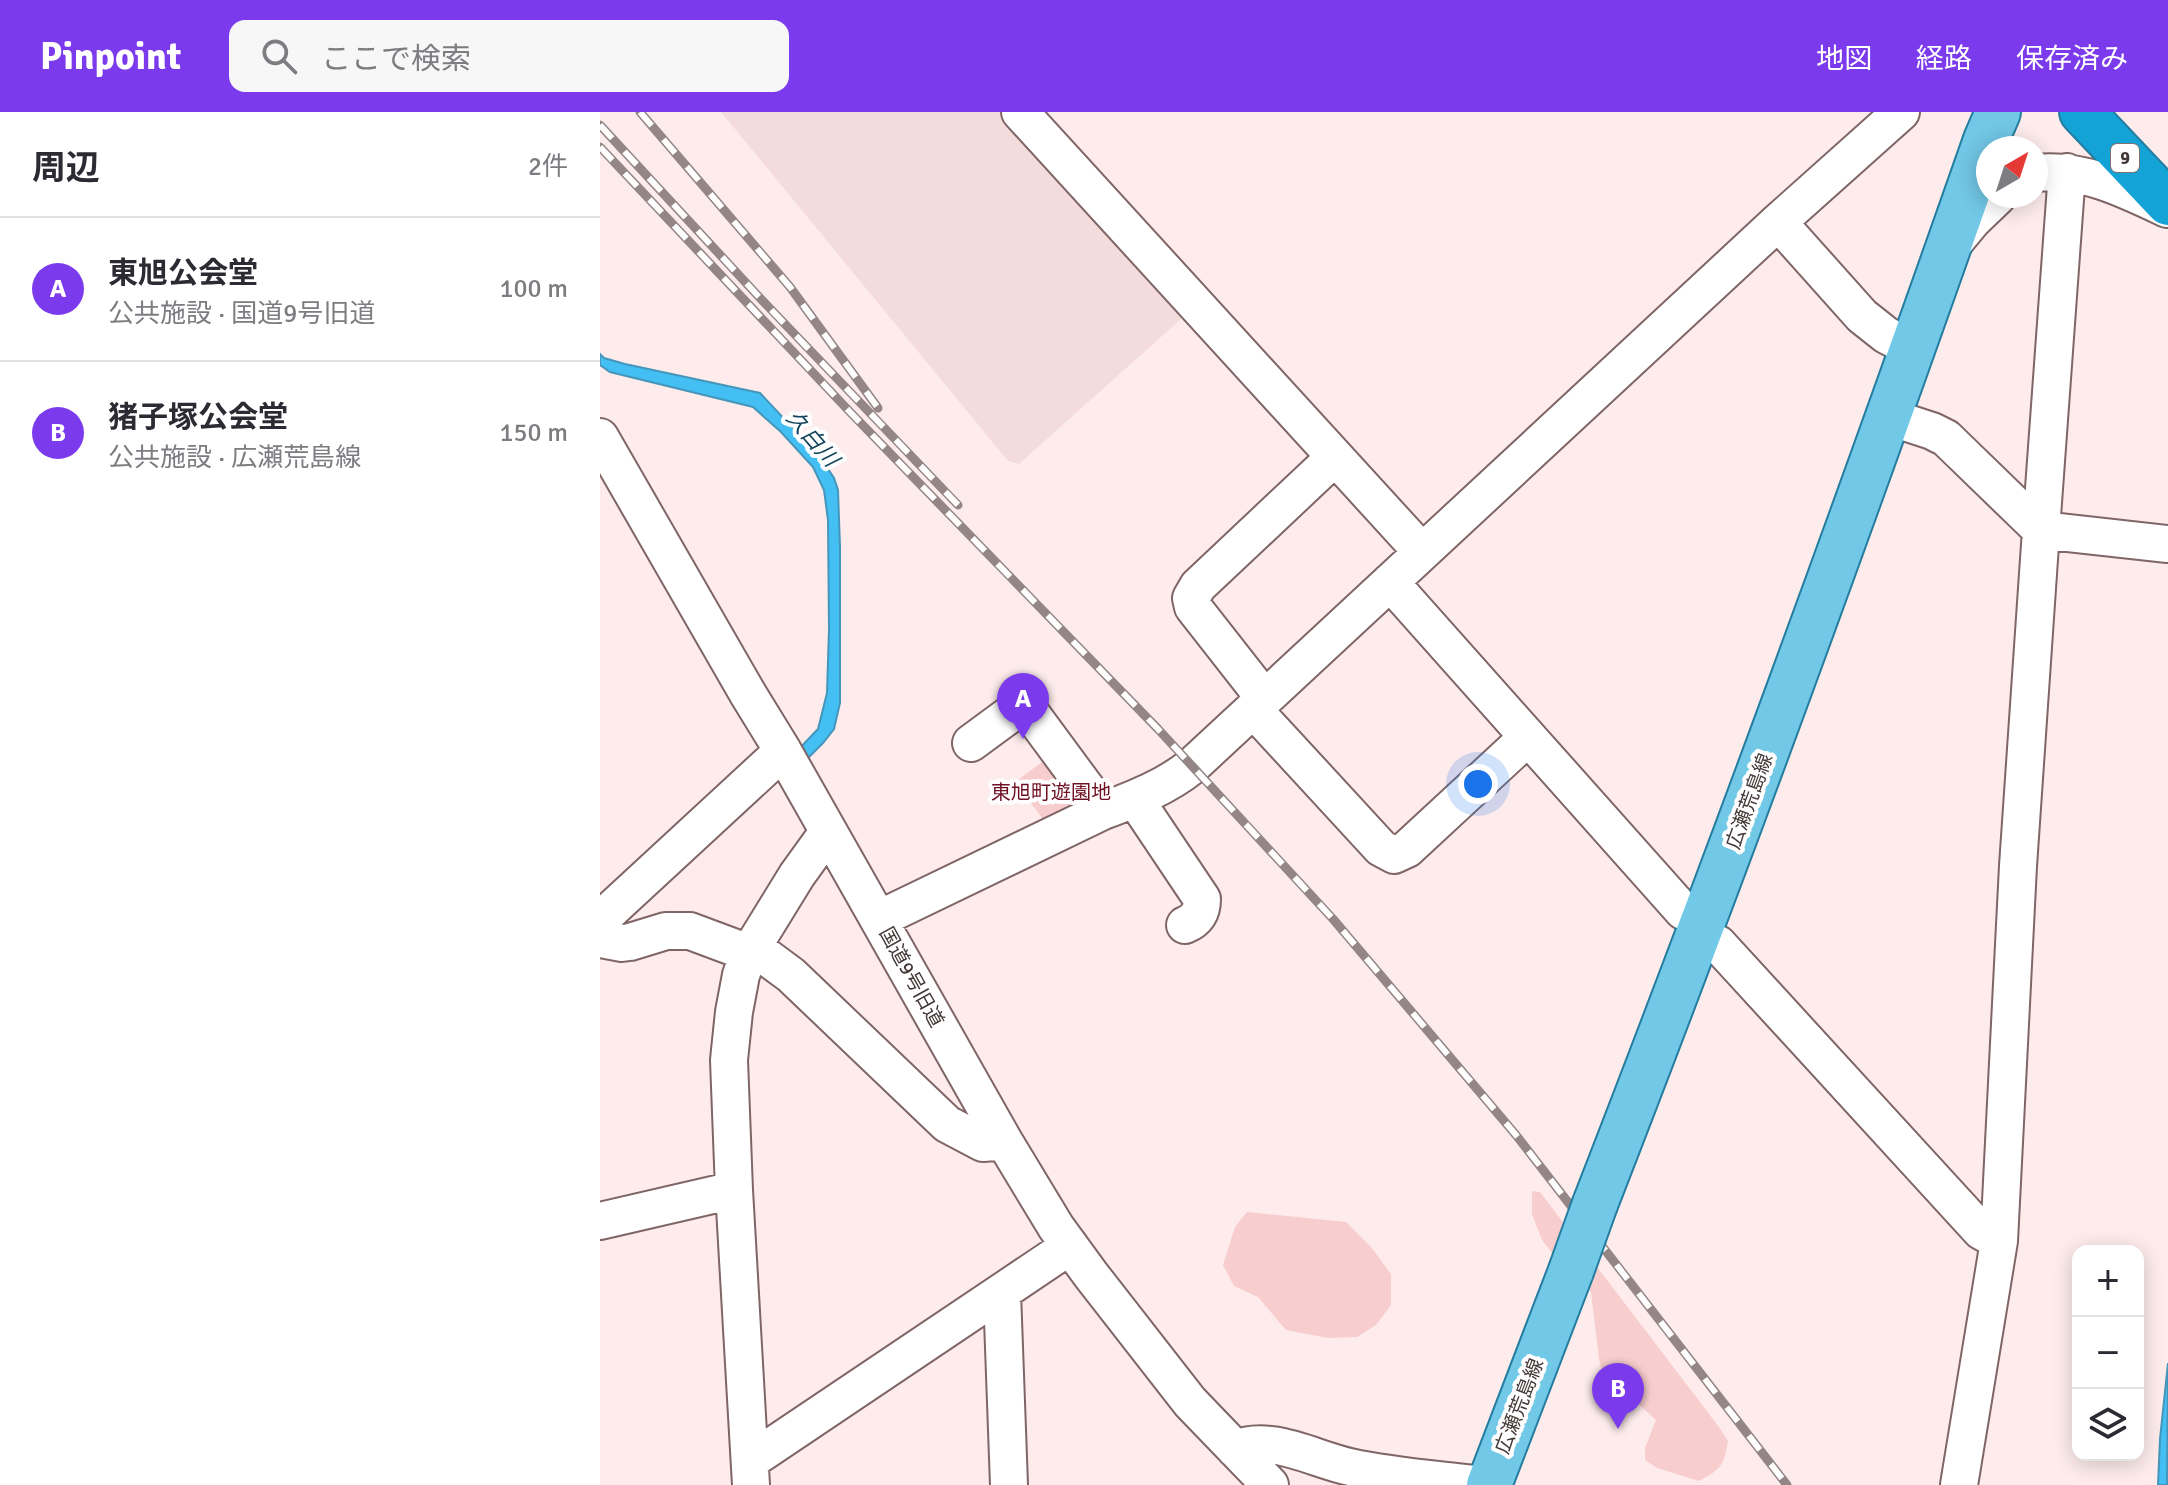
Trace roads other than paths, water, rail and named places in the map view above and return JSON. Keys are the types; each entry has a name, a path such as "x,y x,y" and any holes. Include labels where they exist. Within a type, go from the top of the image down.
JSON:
{"highway":[{"name":"9","path":"2082,112 2168,206"}],"main road":[{"name":"広瀬荒島線","path":"1489,1485 1698,939 1998,112"}],"street":[{"path":"1020,112 1422,552"},
{"path":"879,919 1175,780 1901,112"},
{"path":"1959,1485 1999,1241 2018,866 2041,530 2051,173 2123,188 2168,206"},
{"path":"1947,251 1986,208"},
{"path":"1778,222 1862,316 1886,335 1913,349"},
{"path":"1889,417 1946,438 2041,530 2168,544"},
{"name":"国道9号旧道","path":"600,437 783,751 1004,1141 1070,1246 1190,1402 1270,1485"},
{"path":"1335,457 1198,586 1191,598 1193,607 1259,704 1381,848 1394,855 1407,849 1528,737"},
{"path":"1390,582 1683,911"},
{"path":"971,743 1024,704 1202,899 1198,916 1185,925"},
{"path":"783,751 606,934 630,942 666,931 690,931 749,953 764,955 791,975 947,1124 983,1143 1004,1141"},
{"path":"751,1473 729,1060 734,1012 749,953 797,875 828,832"},
{"path":"1718,944 1981,1231 1999,1241"},
{"path":"600,1221 734,1190"},
{"path":"751,1473 1070,1246"},
{"path":"1002,1292 1009,1485"},
{"path":"1235,1449 1250,1443 1271,1444 1349,1467 1475,1484"}],"water":[{"path":"600,354 625,364 760,393 821,458 834,478 838,490 840,547 840,703 834,729 805,761 799,749 818,729 827,693 829,629 828,520 824,490 813,467 753,407 610,372 600,365"},
{"path":"2168,1363 2167,1485 2158,1485 2160,1439"}],"railway":[{"path":"640,112 790,287 878,408"},
{"path":"600,125 958,505"},
{"path":"600,147 850,412 1158,729 1333,919 1516,1135 1787,1485"}],"place":[{"name":"東旭公会堂","path":"1023,739"},
{"name":"猪子塚公会堂","path":"1618,1429"}],"water label":[{"name":"久白川","path":"813,438"}],"park label":[{"name":"東旭町遊園地","path":"1051,792"}]}
